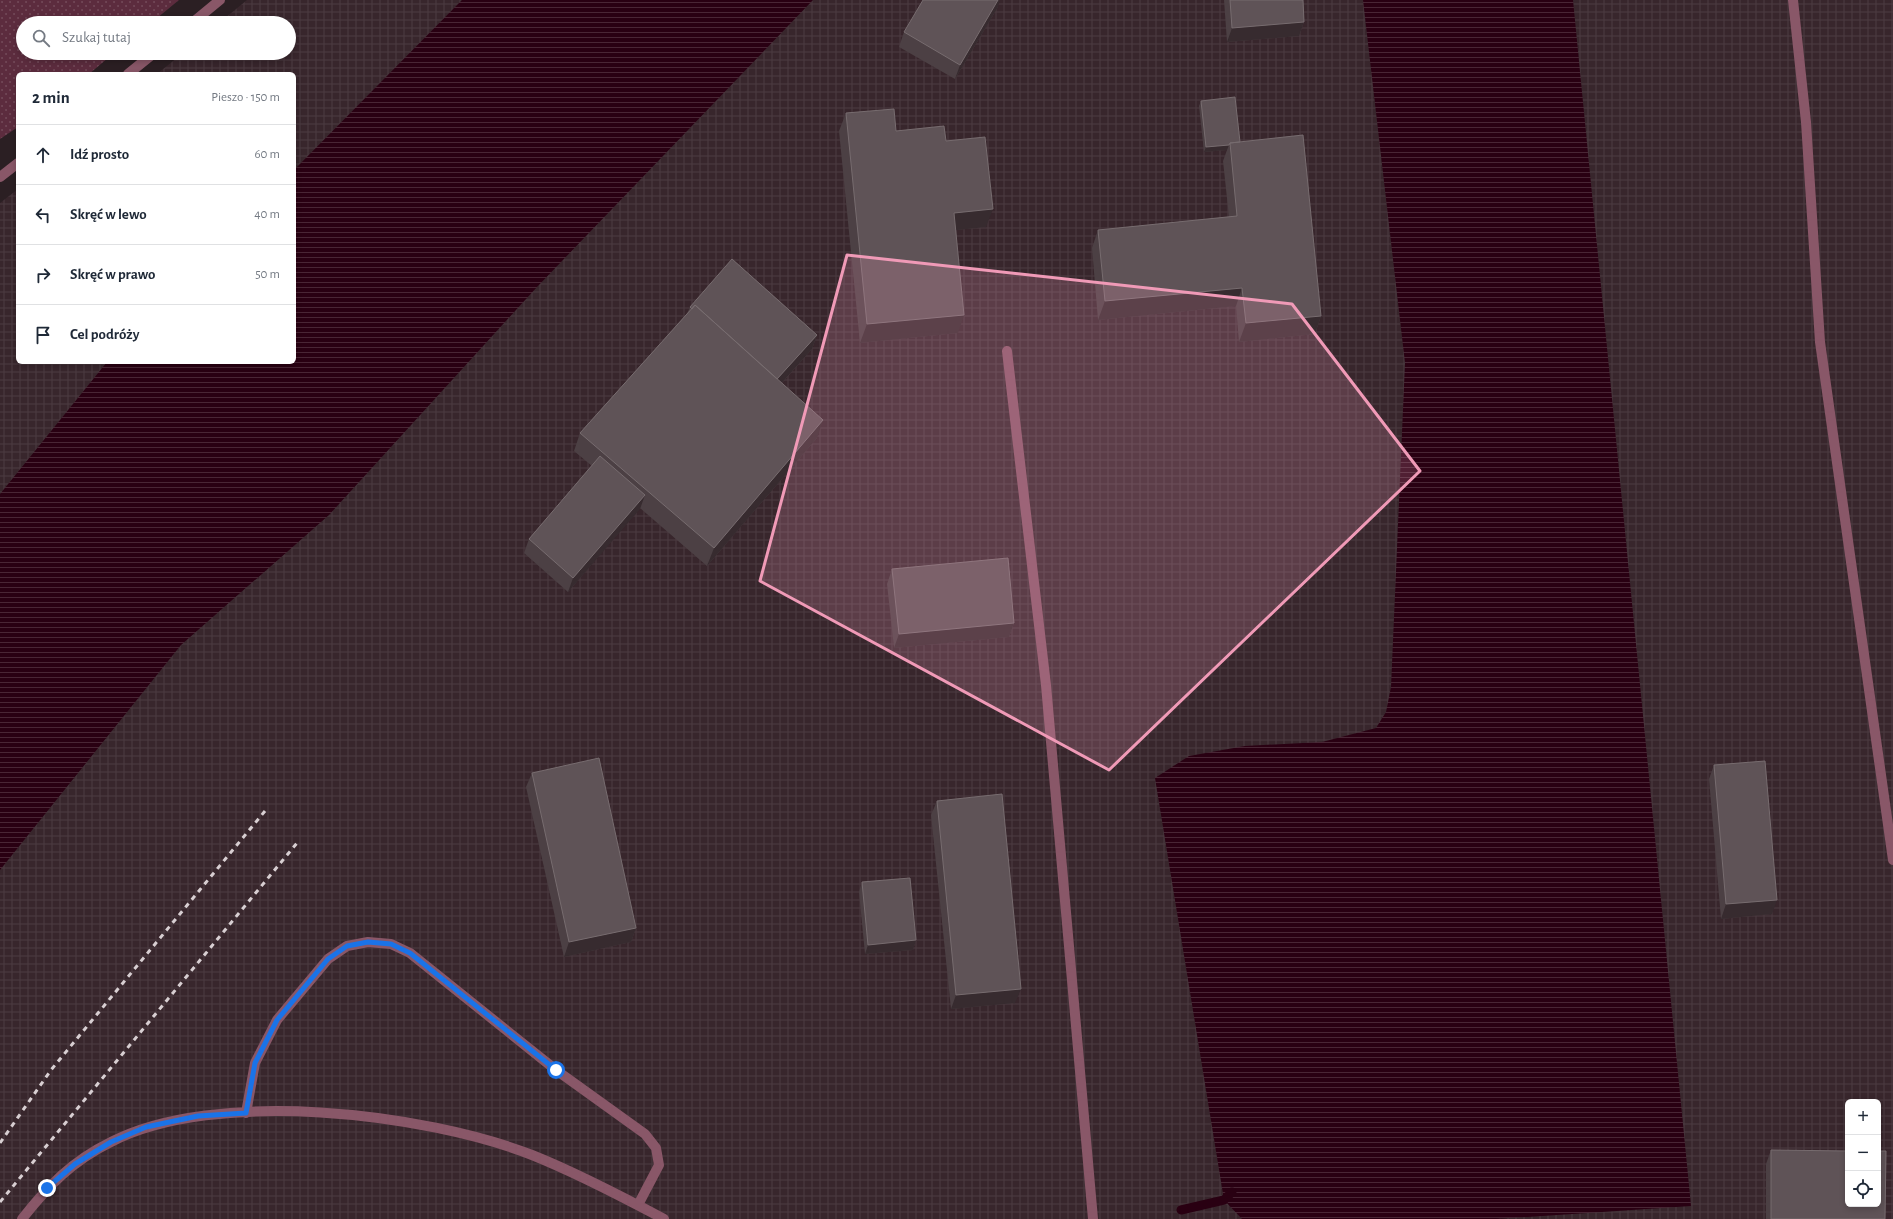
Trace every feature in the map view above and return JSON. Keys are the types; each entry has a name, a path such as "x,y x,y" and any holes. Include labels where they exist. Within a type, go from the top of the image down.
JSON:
{"street":[{"path":"201,16 220,0"},
{"path":"1793,0 1806,122 1820,342 1893,860"},
{"path":"130,72 145,60"},
{"path":"0,177 16,165"},
{"path":"1007,351 1047,700 1093,1219"},
{"path":"246,1113 255,1063 277,1020 328,959 347,946 368,942 391,944 410,953 556,1070 644,1134 656,1148 659,1165 638,1205"},
{"path":"22,1219 47,1188 75,1164 111,1142 146,1127 198,1116 246,1113 316,1112 430,1126 481,1139 531,1155 602,1186 664,1219"}],"highlighted area":[{"path":"847,255 1292,304 1420,471 1109,770 760,581"}],"shaded area":[{"path":"0,0 179,0 160,16 16,16 16,60 106,60 91,72 16,72 16,128 0,139"},
{"path":"247,0 1893,0 1893,1219 0,1219 0,203 16,191 16,364 296,364 296,72 159,72 174,60 296,60 296,16 228,16"},
{"path":"462,0 813,0 537,287 329,515 181,645 0,870 0,494 105,364 296,364 296,168"},
{"path":"1363,0 1573,0 1691,1206 1496,1219 1242,1219 1224,1200 1155,778 1189,756 1245,746 1322,742 1376,728 1386,712 1391,687 1405,363"}],"building":[{"path":"923,0 998,0 960,65 904,32"},
{"path":"1230,0 1303,0 1304,22 1232,28"},
{"path":"1235,97 1240,142 1230,143 1229,145 1206,147 1201,101"},
{"path":"894,109 896,131 944,126 946,141 985,137 993,209 954,213 964,315 867,324 846,113"},
{"path":"1303,135 1321,316 1246,323 1242,288 1105,301 1098,230 1237,216 1230,143"},
{"path":"732,259 817,335 777,379 695,305 692,309 690,307"},
{"path":"695,305 823,420 714,548 580,433"},
{"path":"600,456 645,495 573,578 529,539"},
{"path":"1008,558 1014,623 899,634 892,569"},
{"path":"599,758 636,928 569,942 532,773"},
{"path":"1765,761 1777,900 1726,904 1714,765"},
{"path":"1002,794 1021,989 956,995 937,801"},
{"path":"910,878 916,940 868,945 862,882"},
{"path":"1771,1150 1845,1151 1845,1207 1881,1207 1881,1151 1886,1151 1885,1219 1771,1219"}],"waterway":[{"path":"1181,1210 1224,1200 1232,1192"}],"railway":[{"path":"0,1143 51,1070 265,811"},
{"path":"0,1202 297,843"}],"route":[{"path":"47,1188 75,1164 111,1142 146,1127 198,1116 246,1113 255,1063 277,1020 328,959 347,946 368,942 391,944 410,953 556,1070"}]}
